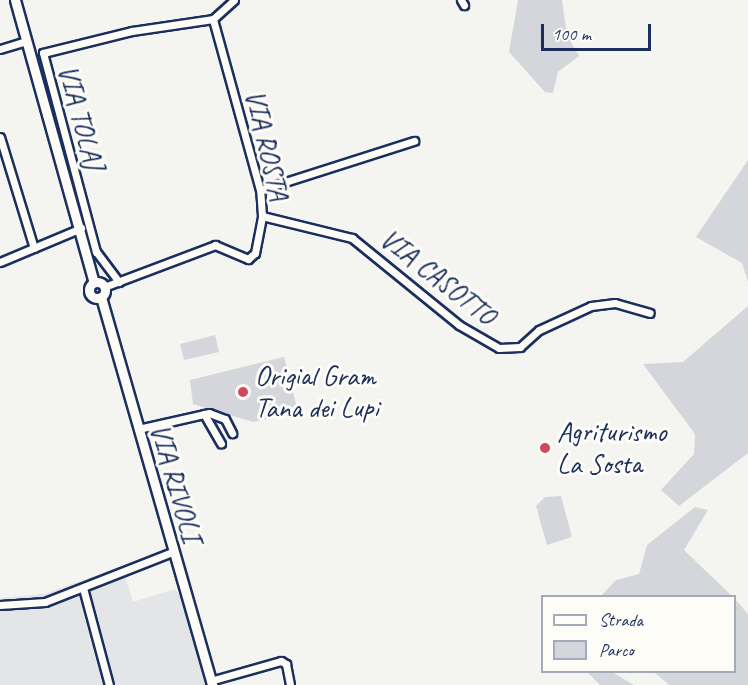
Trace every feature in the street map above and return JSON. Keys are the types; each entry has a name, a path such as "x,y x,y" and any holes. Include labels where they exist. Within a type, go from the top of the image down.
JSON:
{"street":[{"name":"VIA RIVOLI","path":"15,0 81,228 94,282 89,292 103,292 138,429 211,683 280,661 286,664 290,685"},
{"path":"213,19 234,0"},
{"name":"VIA ROSTA","path":"103,292 119,282 215,245 252,259 262,216 260,190 213,19"},
{"name":"VIA TOLAJ","path":"119,282 96,252 44,53 132,31 213,19"},
{"path":"0,49 27,41"},
{"path":"0,137 34,248"},
{"path":"260,190 414,141"},
{"name":"VIA CASOTTO","path":"262,216 352,238 459,325 499,348 520,347 539,330 591,306 615,303 650,313"},
{"path":"0,262 81,228"},
{"path":"94,282 103,292"},
{"path":"138,429 204,414 225,418 232,434"},
{"path":"204,414 221,443"},
{"path":"0,605 45,602 172,552"},
{"path":"83,588 109,685"}],"shaded area":[{"path":"122,566 133,602 175,589 198,621 213,685 0,685 0,598 44,594"}],"green space":[{"path":"518,0 562,0 567,35 579,56 558,72 553,93 545,92 509,52"},
{"path":"748,160 748,282 742,263 696,237"},
{"path":"748,306 748,453 679,506 661,490 694,454 695,434 643,364 683,362"},
{"path":"215,335 219,352 184,360 180,344"},
{"name":"Origial Gram Tana dei Lupi","path":"284,357 298,412 253,422 193,404 190,380"},
{"path":"561,496 572,537 547,545 536,506 545,497"},
{"path":"695,507 708,510 684,550 731,595 602,595 616,580 639,574 647,545"},
{"path":"736,600 748,614 748,685 669,685 655,673 736,673"},
{"path":"588,673 614,673 634,685 600,685"}],"place":[{"name":"Origial Gram Tana dei Lupi","path":"243,392"},
{"name":"Agriturismo La Sosta","path":"545,448"}]}
